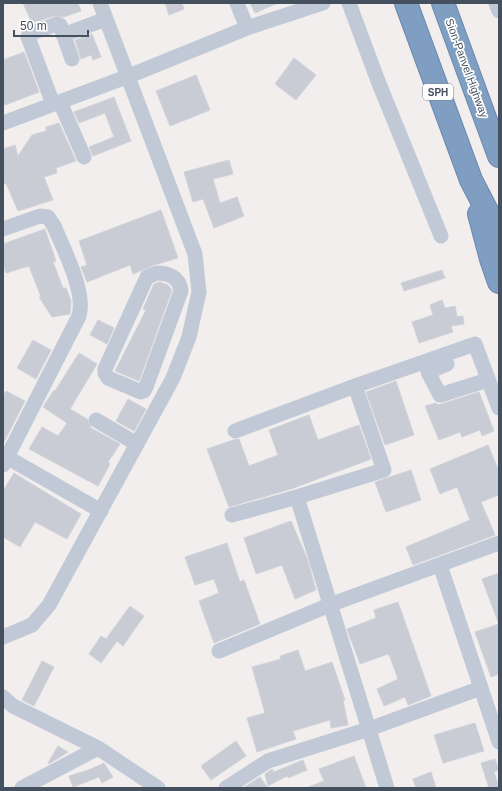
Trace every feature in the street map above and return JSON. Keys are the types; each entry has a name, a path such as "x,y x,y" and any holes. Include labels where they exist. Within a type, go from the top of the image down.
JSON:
{"highway":[{"name":"SPH","path":"406,3 471,180 499,234"},
{"name":"Sion-Panvel Highway","path":"442,3 499,156"},
{"path":"471,180 484,236 499,282"}],"street":[{"path":"3,637 32,624 42,615 49,605 173,378 185,348 199,292 195,254 100,3"},
{"path":"237,3 247,28"},
{"path":"3,123 128,76 247,28 323,3"},
{"path":"348,3 441,236"},
{"path":"496,3 499,11"},
{"path":"63,35 106,19"},
{"path":"72,59 60,25 57,24 29,34 28,38 56,103 84,157"},
{"path":"3,229 40,216 48,217 54,226 81,294 82,306 79,316 4,460 101,511"},
{"path":"157,272 166,273 180,283 180,294 144,391 136,391 108,378 105,373 105,369 109,356 147,277 157,272"},
{"path":"180,294 199,292"},
{"path":"235,431 354,386 475,344 499,408"},
{"path":"478,353 428,372 440,395 488,380"},
{"path":"232,515 298,498 384,470 354,386"},
{"path":"125,390 159,404"},
{"path":"96,420 137,444"},
{"path":"298,498 332,604 387,788"},
{"path":"219,651 332,604 499,543"},
{"path":"440,565 499,742"},
{"path":"226,788 268,761 370,729 481,688"},
{"path":"3,697 13,706 98,748 158,788"},
{"path":"22,788 57,771 98,748"}],"building":[{"path":"23,3 78,3 81,11 64,17 54,16 32,23"},
{"path":"165,3 182,3 184,9 169,15"},
{"path":"250,3 278,3 255,13"},
{"path":"92,34 101,57 93,60 91,55 81,59 75,40"},
{"path":"24,52 39,92 5,105 3,100 3,60"},
{"path":"294,58 316,75 296,100 275,84"},
{"path":"196,75 210,110 170,126 156,91"},
{"path":"114,97 131,141 93,156 89,147 114,137 105,113 79,123 74,112"},
{"path":"59,123 76,161 56,168 57,173 44,177 53,200 18,211 6,183 3,184 3,149 15,145 18,156 32,135 46,131 46,127"},
{"path":"229,160 233,174 213,179 220,203 237,197 244,216 214,228 203,199 193,202 184,172"},
{"path":"161,210 178,258 154,265 133,274 130,265 87,282 81,267 87,265 79,241"},
{"path":"45,229 56,261 53,262 63,288 66,288 71,301 70,314 52,317 39,297 41,297 29,266 6,273 3,263 3,244"},
{"path":"442,270 445,278 404,291 401,283"},
{"path":"160,282 168,285 172,290 139,381 115,371 146,310 143,309 154,284"},
{"path":"442,300 445,308 455,306 457,317 463,316 464,324 451,326 453,332 419,343 412,322 433,315 430,305"},
{"path":"98,320 114,328 107,344 90,335"},
{"path":"33,340 51,350 36,379 17,368"},
{"path":"79,353 97,364 70,409 87,419 91,428 120,444 108,462 110,464 98,486 29,449 42,427 58,436 67,423 43,407"},
{"path":"396,381 414,435 385,445 366,392"},
{"path":"6,391 25,401 3,444 3,396"},
{"path":"479,392 494,431 482,436 480,430 462,437 460,432 439,440 425,406 436,403 438,405"},
{"path":"128,399 146,409 134,431 116,421"},
{"path":"309,415 318,440 359,425 371,459 291,489 229,507 207,449 239,439 249,466 278,455 269,430"},
{"path":"488,445 499,471 499,495 481,502 495,535 413,565 406,547 470,520 457,487 440,494 430,469"},
{"path":"411,470 421,500 386,512 375,482"},
{"path":"14,473 81,514 67,539 35,522 20,547 3,537 3,491"},
{"path":"291,521 307,558 316,590 295,599 282,565 256,574 244,538"},
{"path":"227,543 240,582 244,580 260,624 214,643 199,601 219,593 214,579 195,585 185,557"},
{"path":"499,573 499,622 498,622 482,579"},
{"path":"398,602 431,696 408,705 405,697 384,706 377,689 398,679 390,657 388,654 360,664 347,629 376,618 374,610"},
{"path":"130,606 144,616 123,646 117,641 101,663 89,654 101,636 106,639"},
{"path":"499,624 499,674 491,677 475,632"},
{"path":"298,650 305,671 332,662 345,700 343,700 348,725 331,728 330,720 293,731 296,739 257,752 247,718 265,713 252,667 281,659 280,656"},
{"path":"42,661 54,667 34,706 22,700"},
{"path":"475,723 484,751 443,763 434,735"},
{"path":"236,741 246,756 211,780 201,766"},
{"path":"58,746 68,752 49,764 48,763"},
{"path":"354,756 366,788 306,788 324,781 319,769"},
{"path":"495,759 499,770 494,772 499,788 489,788 481,763"},
{"path":"303,760 307,770 288,778 287,776 268,786 265,774 272,769 274,772"},
{"path":"104,763 113,777 102,783 99,777 73,787 69,776"},
{"path":"431,772 436,788 416,788 413,779"},
{"path":"260,777 268,788 243,788"}]}
